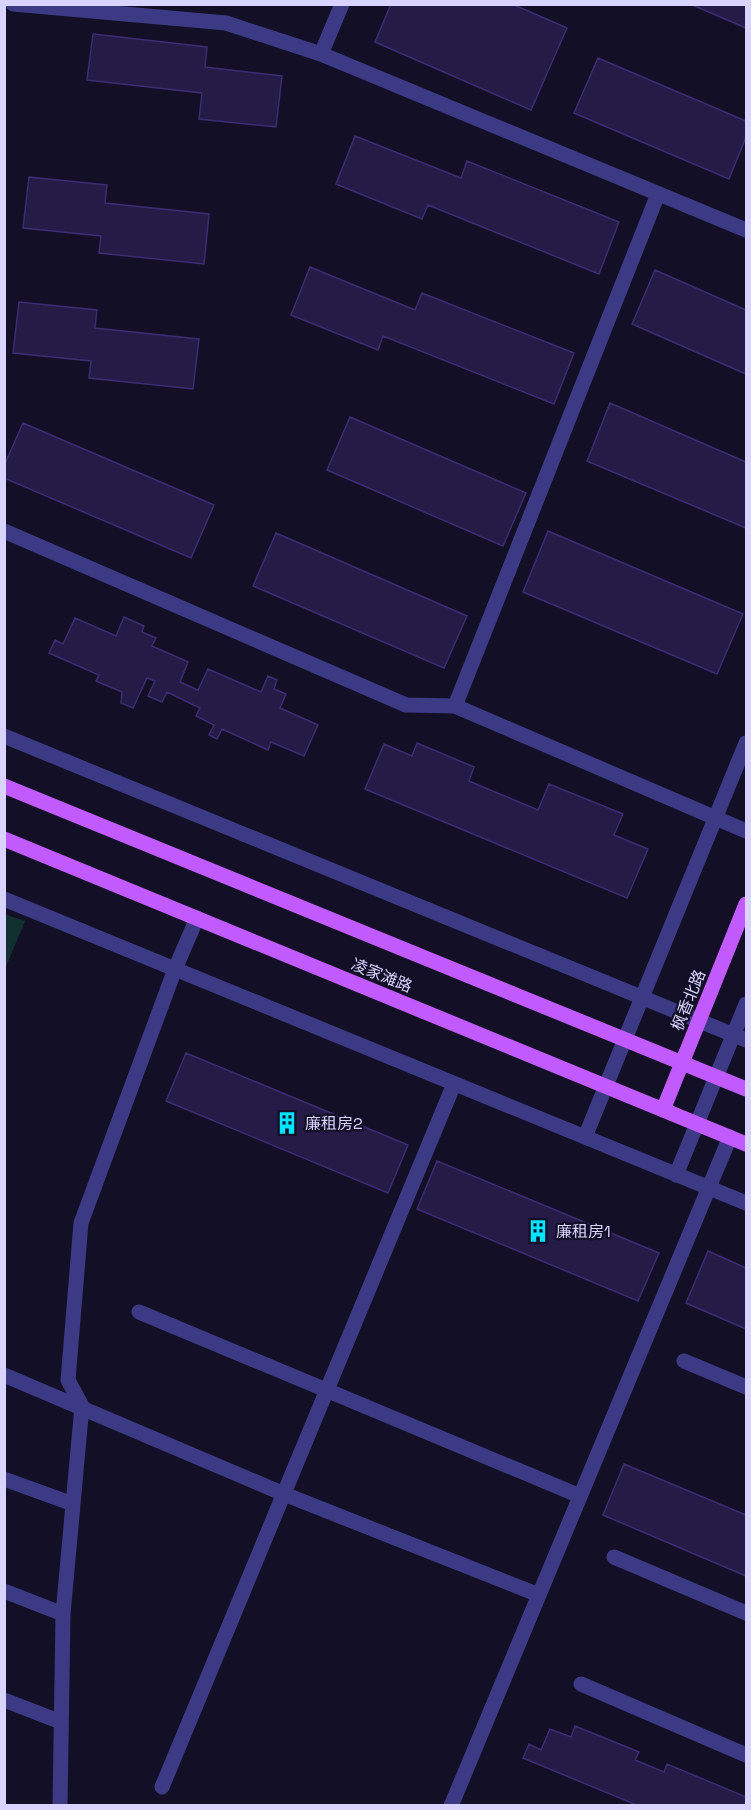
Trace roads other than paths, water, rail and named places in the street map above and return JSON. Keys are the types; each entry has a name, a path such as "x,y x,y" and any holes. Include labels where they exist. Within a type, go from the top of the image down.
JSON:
{"main road":[{"name":"凌家滩路","path":"4,786 747,1089"},
{"name":"凌家滩路","path":"4,839 747,1144"},
{"name":"枫香北路","path":"663,1110 747,904"}],"street":[{"path":"13,4 226,23 321,54 747,230"},
{"path":"321,54 342,4"},
{"path":"455,706 657,194"},
{"path":"4,531 406,705 455,706 747,831"},
{"path":"4,736 740,1038"},
{"path":"585,1137 747,743"},
{"path":"4,899 747,1203"},
{"path":"60,1806 63,1614 82,1406 68,1380 81,1223 196,918"},
{"path":"676,1175 717,1077 740,1038 747,1004"},
{"path":"162,1787 454,1084"},
{"path":"451,1806 730,1137"},
{"path":"139,1312 580,1496"},
{"path":"684,1361 747,1387"},
{"path":"4,1375 82,1406 284,1494 539,1595"},
{"path":"4,1479 73,1504"},
{"path":"614,1557 747,1612"},
{"path":"4,1591 63,1614"},
{"path":"581,1684 747,1755"},
{"path":"4,1700 61,1722"}],"place":[{"name":"廉租房2","path":"287,1123"},
{"name":"廉租房1","path":"538,1231"}]}
